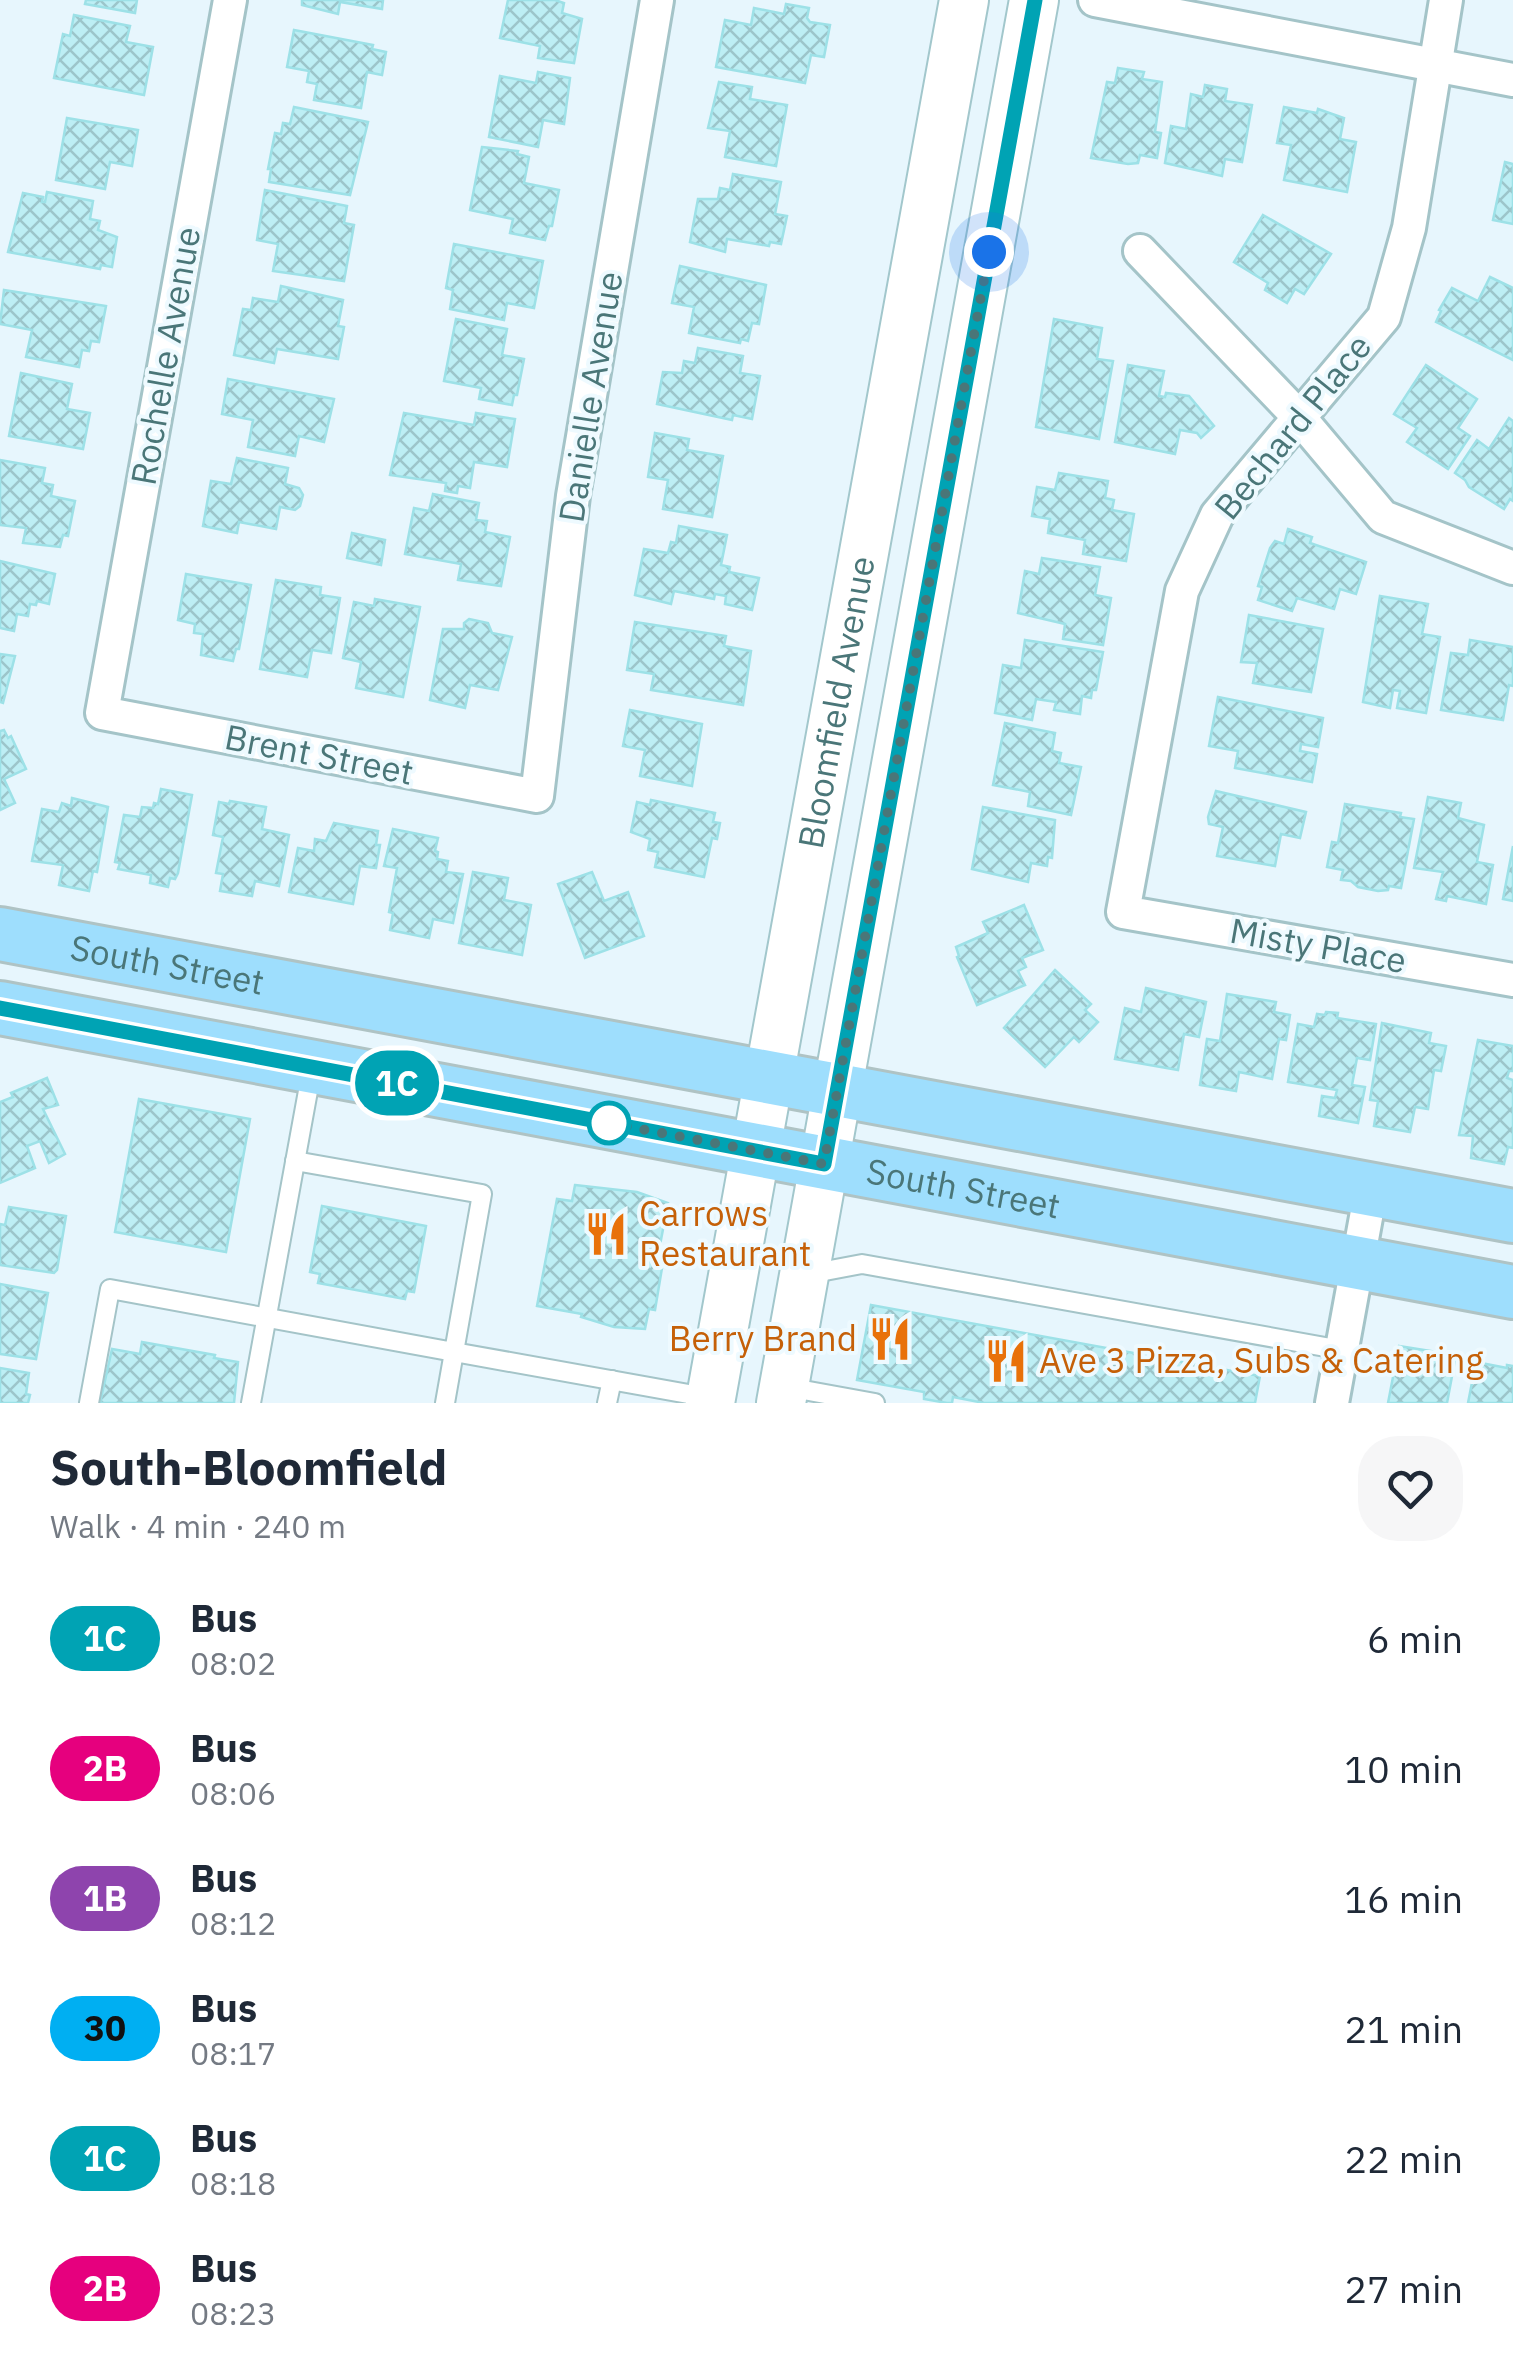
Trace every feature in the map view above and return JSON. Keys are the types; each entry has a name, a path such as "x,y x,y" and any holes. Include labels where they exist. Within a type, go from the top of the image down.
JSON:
{"main road":[{"name":"South Street","path":"0,934 1513,1216"},
{"name":"South Street","path":"0,1008 1513,1292"}],"street":[{"name":"Rochelle Avenue","path":"102,713 230,0"},
{"name":"Danielle Avenue","path":"538,796 574,496 657,0"},
{"name":"Bloomfield Avenue","path":"711,1401 964,0"},
{"name":"Bloomfield Avenue","path":"783,1395 1034,0"},
{"path":"1097,0 1513,80"},
{"name":"Bechard Place","path":"1123,912 1182,591 1217,515 1384,317 1409,228 1446,0"},
{"path":"1140,252 1298,416 1383,517 1513,568"},
{"name":"Brent Street","path":"102,713 538,796"},
{"name":"Misty Place","path":"1123,912 1513,980"},
{"path":"1332,1403 1371,1190"}],"lane":[{"path":"251,1403 312,1067"},
{"path":"295,1160 482,1194 445,1403"},
{"path":"804,1276 862,1264 1342,1350"},
{"path":"89,1403 110,1289 711,1401"},
{"path":"607,1403 612,1380"},
{"path":"783,1395 875,1403"}],"building":[{"path":"86,0 137,0 135,13 85,4"},
{"path":"302,0 383,0 382,9 340,2 338,14 302,5"},
{"path":"508,0 555,0 564,3 562,13 582,19 574,63 538,58 540,46 500,38"},
{"path":"786,4 809,8 810,22 830,25 824,57 811,55 805,83 716,67 725,20 751,25 754,8 784,14"},
{"path":"74,15 130,26 126,42 153,47 144,95 54,78 63,34 70,36"},
{"path":"294,30 373,45 372,49 386,52 382,75 367,72 361,108 314,100 317,84 307,82 309,71 287,67"},
{"path":"1118,68 1144,72 1142,79 1162,82 1155,132 1161,133 1157,158 1140,155 1138,163 1128,164 1091,158 1107,82 1115,83"},
{"path":"538,72 570,78 564,124 543,120 538,147 489,137 500,76 536,83"},
{"path":"719,82 752,87 750,99 787,105 776,166 725,157 730,131 708,128"},
{"path":"1205,85 1227,89 1225,101 1252,105 1242,162 1225,159 1222,176 1165,163 1171,126 1186,129 1191,94 1203,97"},
{"path":"294,107 368,122 350,195 269,182 275,133 281,134 283,123 290,124"},
{"path":"1284,107 1317,113 1318,109 1344,118 1340,139 1356,142 1347,192 1284,180 1291,145 1277,143"},
{"path":"67,118 138,130 132,166 110,162 105,189 56,180"},
{"path":"482,147 518,151 517,154 529,157 524,183 559,190 545,240 510,233 513,219 470,210"},
{"path":"1505,162 1513,164 1513,224 1493,220"},
{"path":"733,174 781,182 775,214 787,216 781,244 770,242 769,246 727,239 725,252 690,242 698,199 718,199 720,188 730,190"},
{"path":"265,190 347,206 344,223 354,225 344,281 273,271 278,244 257,240"},
{"path":"47,192 93,201 90,219 100,221 98,230 117,237 112,267 101,265 100,269 8,252 23,193 43,197 45,202"},
{"path":"1263,215 1331,254 1304,294 1295,289 1287,303 1265,290 1268,283 1234,262"},
{"path":"454,244 543,261 534,308 507,303 504,320 450,309 453,290 446,288"},
{"path":"680,266 766,285 759,324 752,323 748,341 741,339 740,343 689,333 694,307 672,303"},
{"path":"1490,277 1513,288 1513,360 1436,322 1452,288 1478,301"},
{"path":"281,286 343,300 338,326 344,327 338,359 277,349 274,363 234,355 243,309 251,310 253,298 278,302"},
{"path":"4,290 106,306 99,342 91,341 89,351 82,350 79,367 26,357 32,330 0,324"},
{"path":"456,319 507,329 502,355 524,359 512,405 479,399 481,388 444,381"},
{"path":"1054,319 1102,328 1097,359 1113,361 1099,439 1036,427"},
{"path":"698,348 743,356 740,373 760,376 752,419 733,415 732,420 657,404 663,372 682,373 684,361 695,363"},
{"path":"1128,365 1164,371 1159,396 1189,396 1214,426 1201,438 1197,433 1180,430 1175,454 1115,442"},
{"path":"1426,365 1477,399 1458,428 1470,436 1448,469 1407,442 1417,428 1394,414"},
{"path":"21,373 72,384 67,409 90,413 83,449 9,436"},
{"path":"228,379 334,399 324,442 299,436 295,456 248,447 253,420 222,414"},
{"path":"404,413 474,425 476,413 515,419 507,467 474,462 470,488 458,486 457,493 445,491 446,483 390,475"},
{"path":"1509,418 1513,421 1513,501 1510,499 1504,509 1455,473 1477,440 1489,449"},
{"path":"655,433 689,439 687,450 723,456 712,517 663,509 668,480 648,477"},
{"path":"237,458 288,468 285,484 299,488 303,495 295,510 280,507 276,529 239,522 237,533 203,526 211,481 231,484"},
{"path":"0,460 45,468 42,483 53,485 51,496 75,501 68,536 63,535 60,547 23,543 26,528 0,525"},
{"path":"1059,473 1108,481 1105,498 1114,500 1112,510 1134,514 1126,561 1083,554 1085,540 1048,533 1050,519 1032,516 1037,487 1055,490"},
{"path":"433,494 479,503 476,520 487,521 485,532 510,537 501,586 458,580 461,564 405,554 414,508 429,511"},
{"path":"679,526 727,535 721,565 730,567 729,572 759,578 752,610 725,604 726,596 715,594 714,599 674,591 671,604 635,595 644,549 668,553 671,542 676,543"},
{"path":"1288,529 1312,537 1310,543 1366,562 1356,594 1340,589 1334,609 1297,598 1292,611 1258,600 1262,587 1258,586 1270,548 1275,541 1284,544"},
{"path":"352,533 385,540 381,565 347,558"},
{"path":"1042,558 1100,567 1095,595 1111,598 1103,645 1063,639 1065,624 1018,613 1025,571 1039,574"},
{"path":"0,561 55,574 49,604 37,601 36,605 30,604 28,616 17,614 14,631 0,628"},
{"path":"186,574 251,585 239,649 233,661 201,655 203,634 194,633 195,624 178,620"},
{"path":"276,580 321,587 320,595 340,598 331,653 312,650 307,677 260,669"},
{"path":"1380,596 1428,604 1422,634 1440,637 1426,713 1397,708 1400,691 1393,690 1390,708 1363,702"},
{"path":"375,599 420,607 403,697 356,688 361,662 343,658 354,602 374,606"},
{"path":"1249,615 1323,629 1311,692 1253,683 1257,663 1241,662"},
{"path":"469,619 488,623 492,633 512,637 498,690 470,685 465,708 430,700 443,629 464,629"},
{"path":"635,622 726,636 724,646 751,651 743,705 651,690 654,674 627,670"},
{"path":"1025,640 1103,652 1096,690 1092,690 1091,698 1082,696 1080,714 1054,710 1056,702 1036,699 1032,720 995,713 1003,665 1021,668"},
{"path":"1470,640 1513,647 1513,686 1509,685 1503,720 1441,710 1451,653 1468,655"},
{"path":"0,654 15,656 3,703 0,702"},
{"path":"1218,697 1323,718 1318,747 1301,744 1300,751 1317,754 1312,782 1235,768 1238,751 1209,746"},
{"path":"630,710 702,724 692,786 640,776 645,750 623,746"},
{"path":"1005,723 1055,733 1052,751 1061,753 1059,763 1081,767 1071,815 1028,806 1030,792 993,785"},
{"path":"4,730 8,738 11,736 26,769 4,779 15,803 0,810 0,731"},
{"path":"161,789 192,795 178,873 175,879 170,878 168,887 150,883 151,875 118,869 120,863 115,862 124,815 140,817 142,807 153,808 154,803 158,804"},
{"path":"1216,791 1306,812 1300,838 1281,834 1275,866 1217,856 1223,827 1209,824 1208,817"},
{"path":"1428,797 1461,803 1458,818 1484,825 1477,862 1493,865 1486,904 1447,896 1446,901 1436,899 1443,872 1414,868"},
{"path":"72,798 108,807 97,872 93,871 89,891 59,885 63,865 32,861 42,809 59,812 62,803 71,806"},
{"path":"651,800 715,813 713,822 720,823 717,839 712,838 704,877 655,867 658,852 648,850 650,839 631,832 637,802 650,805"},
{"path":"219,802 266,807 262,829 289,835 279,886 255,881 252,896 220,891 223,874 216,873 223,837 213,835"},
{"path":"1345,804 1401,813 1400,817 1414,819 1401,888 1389,886 1388,890 1378,891 1358,887 1341,880 1343,870 1327,867 1332,842 1338,843"},
{"path":"983,807 1055,820 1052,858 1048,857 1047,866 1031,863 1028,882 972,869"},
{"path":"334,823 378,831 376,868 360,866 353,904 289,892 298,848 314,851 315,839 326,841"},
{"path":"393,829 438,838 435,851 437,859 448,861 446,872 463,874 453,923 433,919 429,938 390,930 393,913 389,912 397,868 384,866"},
{"path":"1513,846 1513,901 1503,899"},
{"path":"473,872 508,878 504,900 531,905 522,955 459,943"},
{"path":"592,872 604,901 628,892 644,936 585,958 558,884"},
{"path":"1024,905 1043,950 1022,958 1026,967 1018,971 1025,985 977,1005 956,947 988,933 983,922"},
{"path":"1055,970 1091,1004 1085,1010 1098,1022 1079,1042 1074,1037 1045,1067 1004,1028"},
{"path":"1146,988 1206,1002 1199,1037 1184,1034 1178,1070 1115,1059 1125,1008 1141,1012"},
{"path":"1227,994 1276,1002 1274,1012 1290,1015 1286,1040 1279,1039 1272,1079 1239,1072 1236,1091 1200,1085 1207,1039 1220,1041"},
{"path":"1338,1013 1337,1018 1376,1024 1370,1060 1357,1058 1352,1085 1365,1087 1358,1123 1319,1116 1322,1096 1335,1098 1337,1090 1288,1082 1298,1024 1314,1027 1317,1014"},
{"path":"1382,1023 1431,1033 1429,1043 1446,1046 1441,1071 1434,1070 1428,1109 1415,1107 1410,1132 1374,1126 1378,1101 1370,1100"},
{"path":"1478,1040 1513,1046 1513,1071 1509,1071 1507,1078 1513,1080 1513,1148 1508,1147 1504,1164 1471,1158 1473,1136 1459,1135"},
{"path":"47,1078 58,1105 43,1109 65,1154 49,1163 40,1141 27,1146 35,1168 0,1183 0,1102 13,1097 11,1093"},
{"path":"139,1099 250,1119 226,1252 115,1232"},
{"name":"Carrows Restaurant","path":"575,1185 637,1192 668,1203 656,1266 662,1268 655,1310 649,1309 645,1329 614,1327 581,1317 582,1314 537,1306 557,1199 572,1201"},
{"path":"322,1206 426,1226 414,1292 407,1291 405,1299 318,1283 320,1274 310,1272"},
{"path":"9,1207 66,1216 54,1273 0,1265 0,1224 5,1225"},
{"path":"0,1284 48,1293 36,1359 0,1354"},
{"path":"871,1305 1260,1376 1255,1403 984,1403 953,1397 952,1403 947,1403 924,1399 924,1392 857,1380"},
{"path":"142,1342 238,1362 234,1403 100,1403 112,1349 140,1354"},
{"path":"1399,1346 1456,1355 1447,1403 1388,1403"},
{"path":"1476,1362 1513,1366 1513,1403 1468,1403"},
{"path":"0,1368 29,1373 28,1403 0,1403"}],"bus line":[{"name":"1C","path":"0,1008 824,1164 1035,0"}],"place":[{"name":"Carrows Restaurant","path":"606,1234"},
{"name":"Berry Brand","path":"890,1339"},
{"name":"Ave 3 Pizza, Subs & Catering","path":"1006,1361"}],"route":[{"path":"609,1123 824,1164 989,252"}]}
